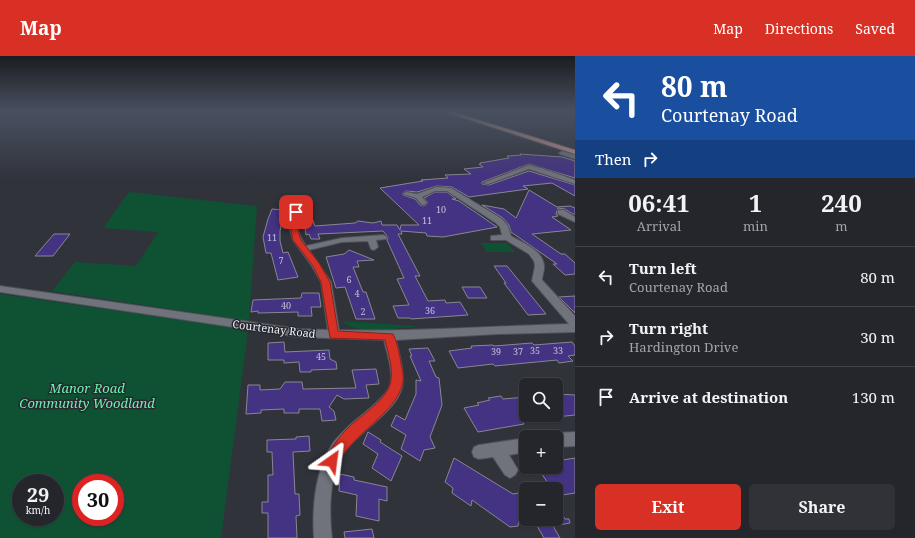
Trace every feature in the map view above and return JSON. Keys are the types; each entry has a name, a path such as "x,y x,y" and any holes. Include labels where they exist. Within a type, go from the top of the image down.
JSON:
{"main road":[{"path":"518,133 575,152"}],"street":[{"path":"562,153 575,157"},
{"path":"486,183 534,165 575,182"},
{"path":"488,175 497,179"},
{"path":"406,194 420,199 434,189 451,186 499,221 504,226 507,237"},
{"path":"562,212 575,220"},
{"path":"306,219 295,215 293,226 294,233 297,240 316,265 326,282 334,335"},
{"path":"304,249 342,240 383,237"},
{"path":"494,238 507,237 524,246 533,254 540,267 537,275 537,282 575,323"},
{"path":"371,238 374,247"},
{"name":"Courtenay Road","path":"0,289 275,330 334,335 390,336 497,330 575,328"},
{"path":"323,538 321,513 328,471 336,451 353,432 378,410 394,392 397,381 396,367 390,336"},
{"path":"563,440 575,439"},
{"path":"479,452 519,446"},
{"path":"496,449 510,470"}],"green space":[{"path":"129,192 257,206 249,321 52,291 75,262 136,266 158,232 103,228"},
{"path":"480,243 507,243 515,252 487,252"},
{"name":"Manor Road Community Woodland","path":"0,294 243,329 241,331 248,332 221,538 0,538"},
{"path":"342,321 415,327 377,330 356,328"}],"building":[{"path":"520,154 562,157 575,161 575,178 529,164 482,182 482,184 489,185 529,171 575,185 575,196 552,183 523,186 528,189 469,197 452,187 437,186 417,192 406,191 402,194 415,199 420,205 424,206 428,203 424,198 435,192 447,192 456,199 452,199 459,201 497,227 443,237 427,236 426,233 401,231 402,234 398,234 420,276 415,276 428,301 445,300 446,303 460,302 468,315 411,319 398,318 393,306 409,305 397,279 404,278 387,240 388,237 383,231 318,234 320,239 311,239 309,234 306,235 305,227 307,227 305,222 311,218 304,216 310,213 315,226 355,223 358,221 373,223 381,221 382,225 397,225 400,230 401,225 419,225 380,188 423,181 421,180 448,178 445,175 471,174 464,169 483,167 479,164 481,164 480,163 509,158 507,156 521,155"},
{"path":"529,190 557,207 570,206 575,208 575,214 573,214 565,209 558,208 556,214 558,216 552,217 571,230 532,234 561,254 565,254 575,263 575,274 565,275 553,264 557,264 511,232 509,225 503,218 482,205 504,209 516,218"},
{"path":"272,209 284,210 280,231 280,241 283,253 288,252 298,277 278,280 271,253 266,253 263,237"},
{"path":"54,234 70,234 53,256 35,256"},
{"path":"349,250 374,260 357,261 359,267 353,267 363,292 366,292 375,319 356,319 345,287 336,288 326,257 344,254"},
{"path":"494,266 507,266 546,314 528,315 504,283 506,283"},
{"path":"462,287 480,287 487,298 468,298"},
{"path":"302,293 319,293 321,307 311,307 312,316 298,316 298,312 251,312 253,300 301,298"},
{"path":"575,296 575,313 559,297"},
{"path":"284,342 285,352 329,350 330,359 336,362 337,369 300,372 299,362 284,363 284,360 268,360 268,343"},
{"path":"572,342 575,346 575,355 568,356 573,361 559,363 557,360 458,368 449,351 472,348 471,346 532,343 534,345"},
{"path":"428,348 435,361 429,361 436,377 439,378 442,405 430,437 435,448 424,450 420,461 401,449 406,435 391,426 396,415 405,420 416,394 416,380 421,381 410,356 412,356 409,349"},
{"path":"376,369 379,384 366,385 369,398 344,399 337,395 329,407 334,411 336,420 322,421 320,409 299,409 299,413 284,413 284,409 261,410 261,413 246,414 248,385 260,385 260,390 280,389 285,382 302,382 303,389 356,388 352,370"},
{"path":"563,394 575,395 575,415 563,416"},
{"path":"501,396 503,399 519,398 519,422 523,422 524,424 478,432 464,408 479,405 477,403 490,400 488,398"},
{"path":"368,432 381,440 380,442 402,456 391,481 372,468 378,454 363,444"},
{"path":"309,436 310,451 293,452 295,494 299,494 300,515 296,516 297,538 268,538 268,513 262,513 262,502 268,502 268,475 273,475 272,452 267,452 267,440 296,439 296,437"},
{"path":"454,458 513,494 519,493 518,526 510,527 472,500 471,506 452,493 453,488 445,482"},
{"path":"575,458 575,493 563,495 563,482 547,482 542,474 563,474 563,460"},
{"path":"340,474 354,477 354,480 387,487 387,501 379,499 379,521 356,516 357,495 339,491"},
{"path":"563,516 565,519 569,519 570,523 563,524"},
{"path":"537,526 553,526 560,538 544,538"},
{"path":"372,529 374,538 345,538 344,532"}],"route":[{"path":"296,212 293,226 294,233 297,240 316,265 326,282 334,335 390,336 396,367 397,381 394,392 378,410 353,432 336,451 332,461"}]}
